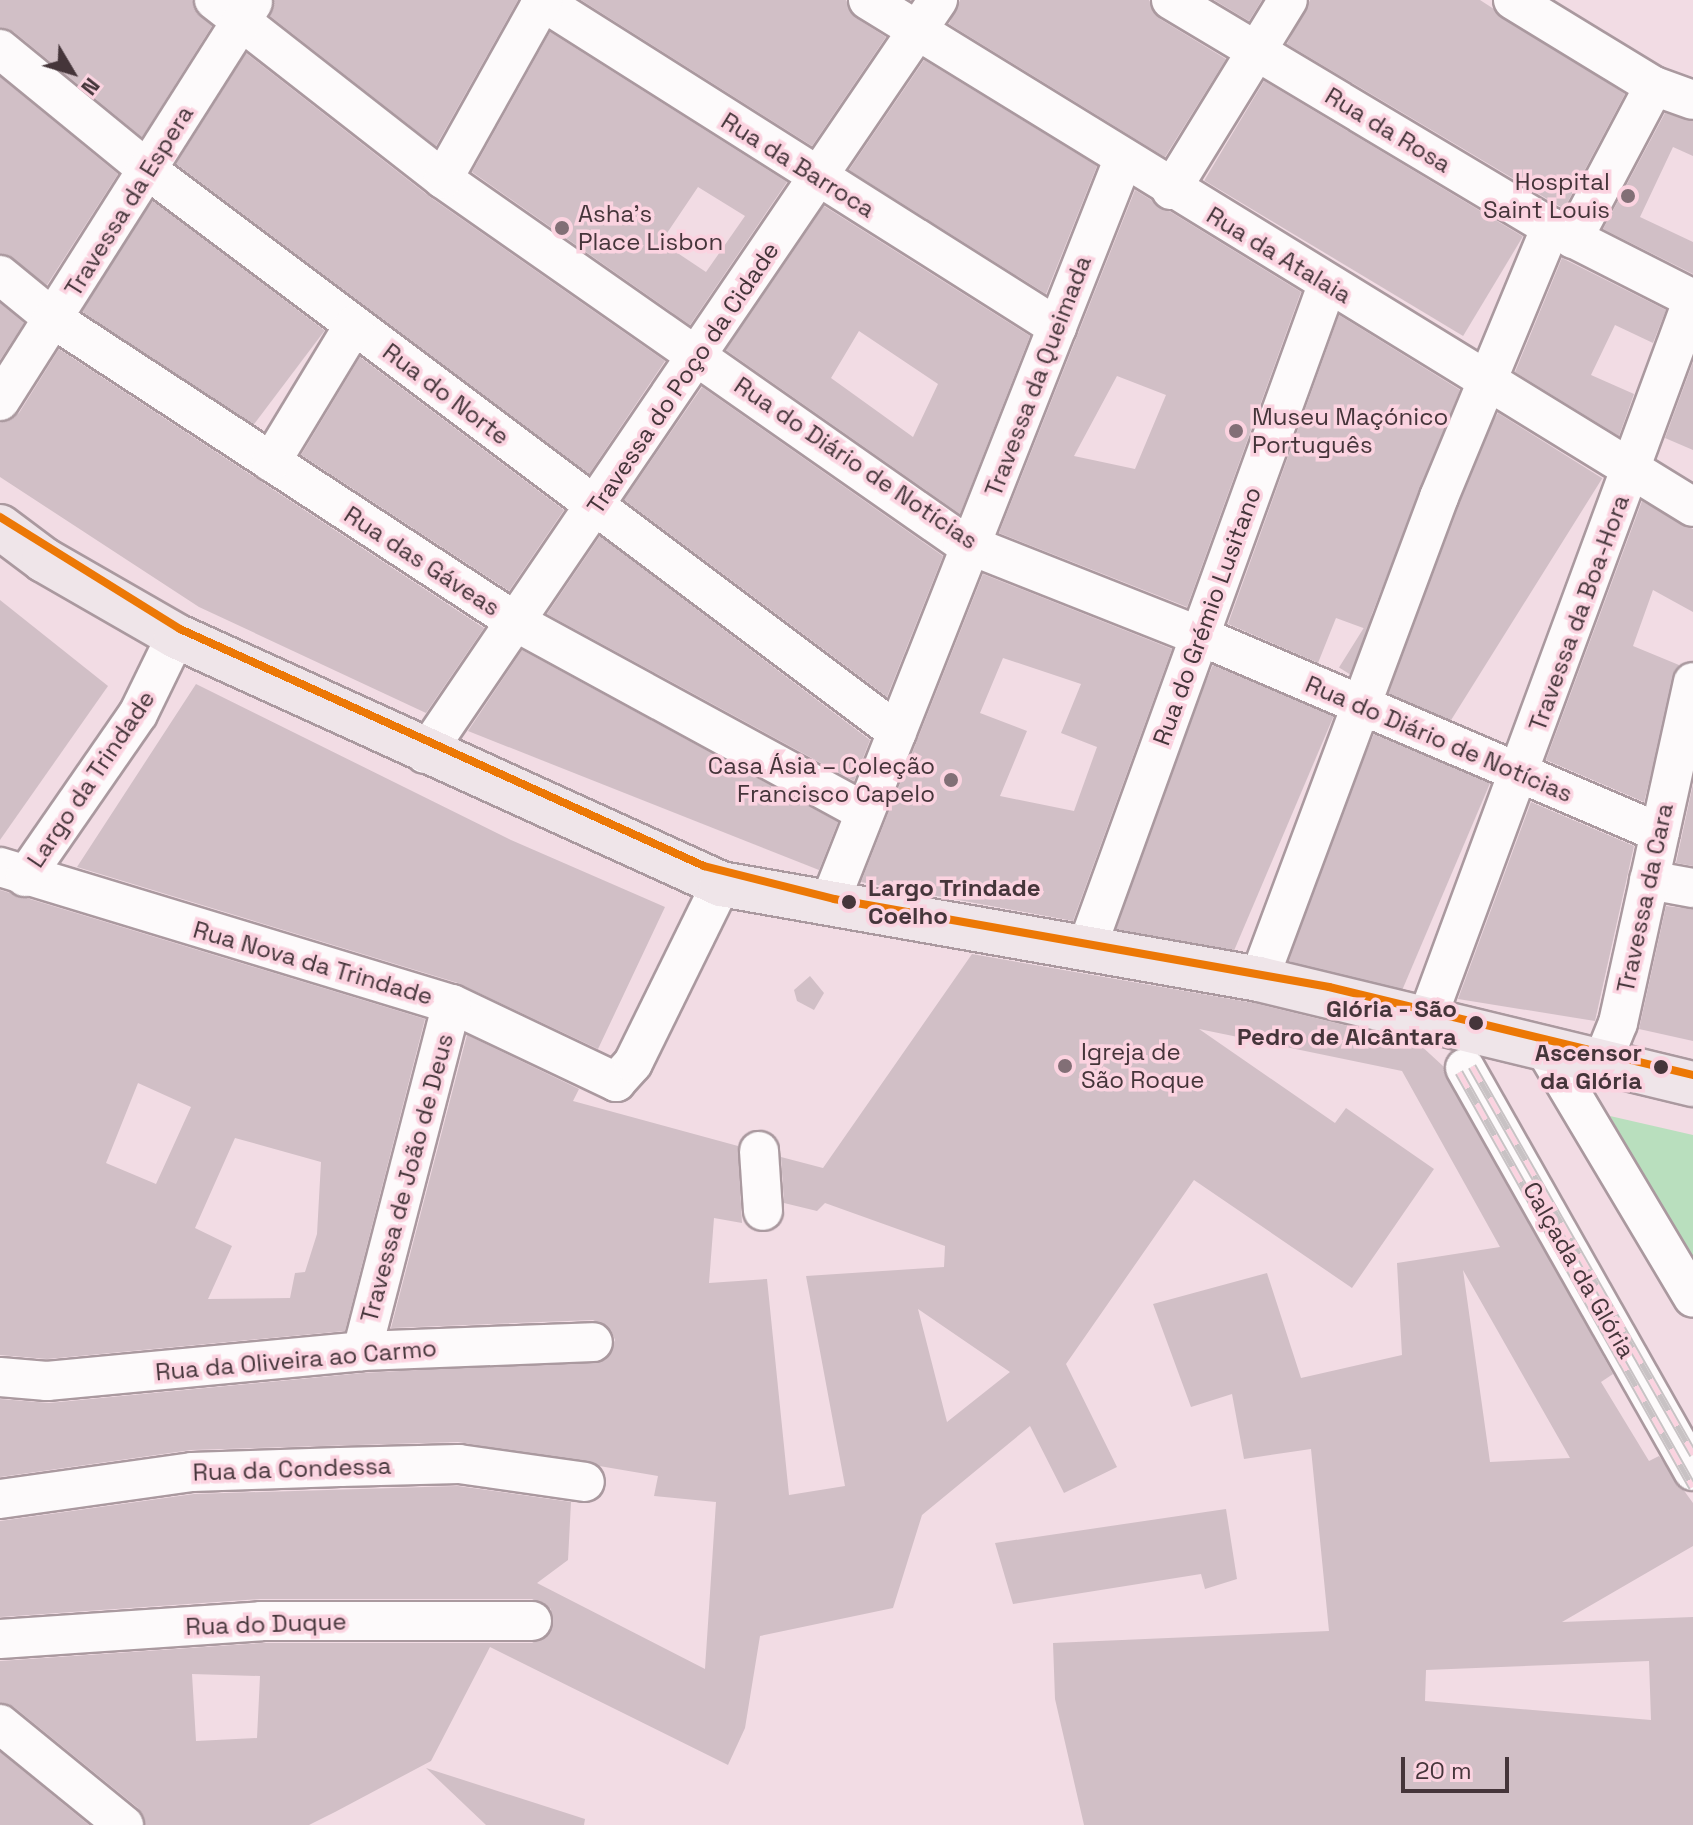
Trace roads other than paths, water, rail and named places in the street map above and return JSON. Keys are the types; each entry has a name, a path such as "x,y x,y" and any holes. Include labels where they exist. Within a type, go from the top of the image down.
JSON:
{"main road":[{"path":"0,527 44,560 176,636 425,754 721,884 1259,979 1428,1016 1546,1051 1693,1084"}],"street":[{"path":"443,179 542,0"},
{"name":"Rua da Barroca","path":"542,0 817,178 1057,327"},
{"name":"Rua da Atalaia","path":"868,0 1171,190 1693,507"},
{"name":"Travessa do Poço da Cidade","path":"425,754 701,356 938,0"},
{"name":"Rua da Rosa","path":"1171,0 1562,233 1693,299"},
{"path":"1171,190 1288,0"},
{"path":"1513,0 1654,86 1693,100"},
{"name":"Rua do Diário de Notícias","path":"236,7 443,179 971,546 1200,636 1660,833"},
{"name":"Travessa da Espera","path":"0,401 149,171 236,7"},
{"name":"Rua do Norte","path":"0,49 149,171 897,732"},
{"path":"1259,979 1486,379 1562,233 1654,86"},
{"name":"Travessa da Queimada","path":"829,904 1123,160"},
{"name":"Rua das Gáveas","path":"0,275 55,320 516,622 865,812"},
{"name":"Rua do Grémio Lusitano","path":"1087,947 1327,285"},
{"name":"Travessa da Boa-Hora","path":"1428,1016 1693,299"},
{"path":"271,462 354,325"},
{"name":"Largo da Trindade","path":"13,872 138,714 176,636"},
{"name":"Travessa da Cara","path":"1601,1065 1618,1023 1691,702"},
{"name":"Rua Nova da Trindade","path":"13,872 452,1004 616,1082 633,1063 721,884"},
{"path":"1649,880 1693,888"},
{"name":"Travessa de João de Deus","path":"362,1351 452,1004"},
{"path":"1546,1051 1693,1298"},
{"name":"Calçada da Glória","path":"1465,1068 1693,1471"},
{"path":"759,1151 763,1211"},
{"name":"Rua da Oliveira ao Carmo","path":"0,1377 47,1381 362,1351 593,1342"},
{"name":"Rua da Condessa","path":"0,1499 192,1472 325,1467 459,1464 585,1482"},
{"name":"Rua do Duque","path":"0,1639 261,1621 532,1621"},
{"path":"0,1724 124,1825"}],"railway":[{"path":"1472,1066 1693,1454"},
{"path":"1459,1072 1693,1487"}],"place":[{"name":"Hospital Saint Louis","path":"1628,196"},
{"name":"Asha's Place Lisbon","path":"562,228"},
{"name":"Museu Maçónico Português","path":"1236,431"},
{"name":"Casa Ásia – Coleção Francisco Capelo","path":"951,780"},
{"name":"Largo Trindade Coelho","path":"849,902"},
{"name":"Glória - São Pedro de Alcântara","path":"1476,1023"},
{"name":"Igreja de São Roque","path":"1065,1066"},
{"name":"Ascensor da Glória","path":"1661,1067"}]}
